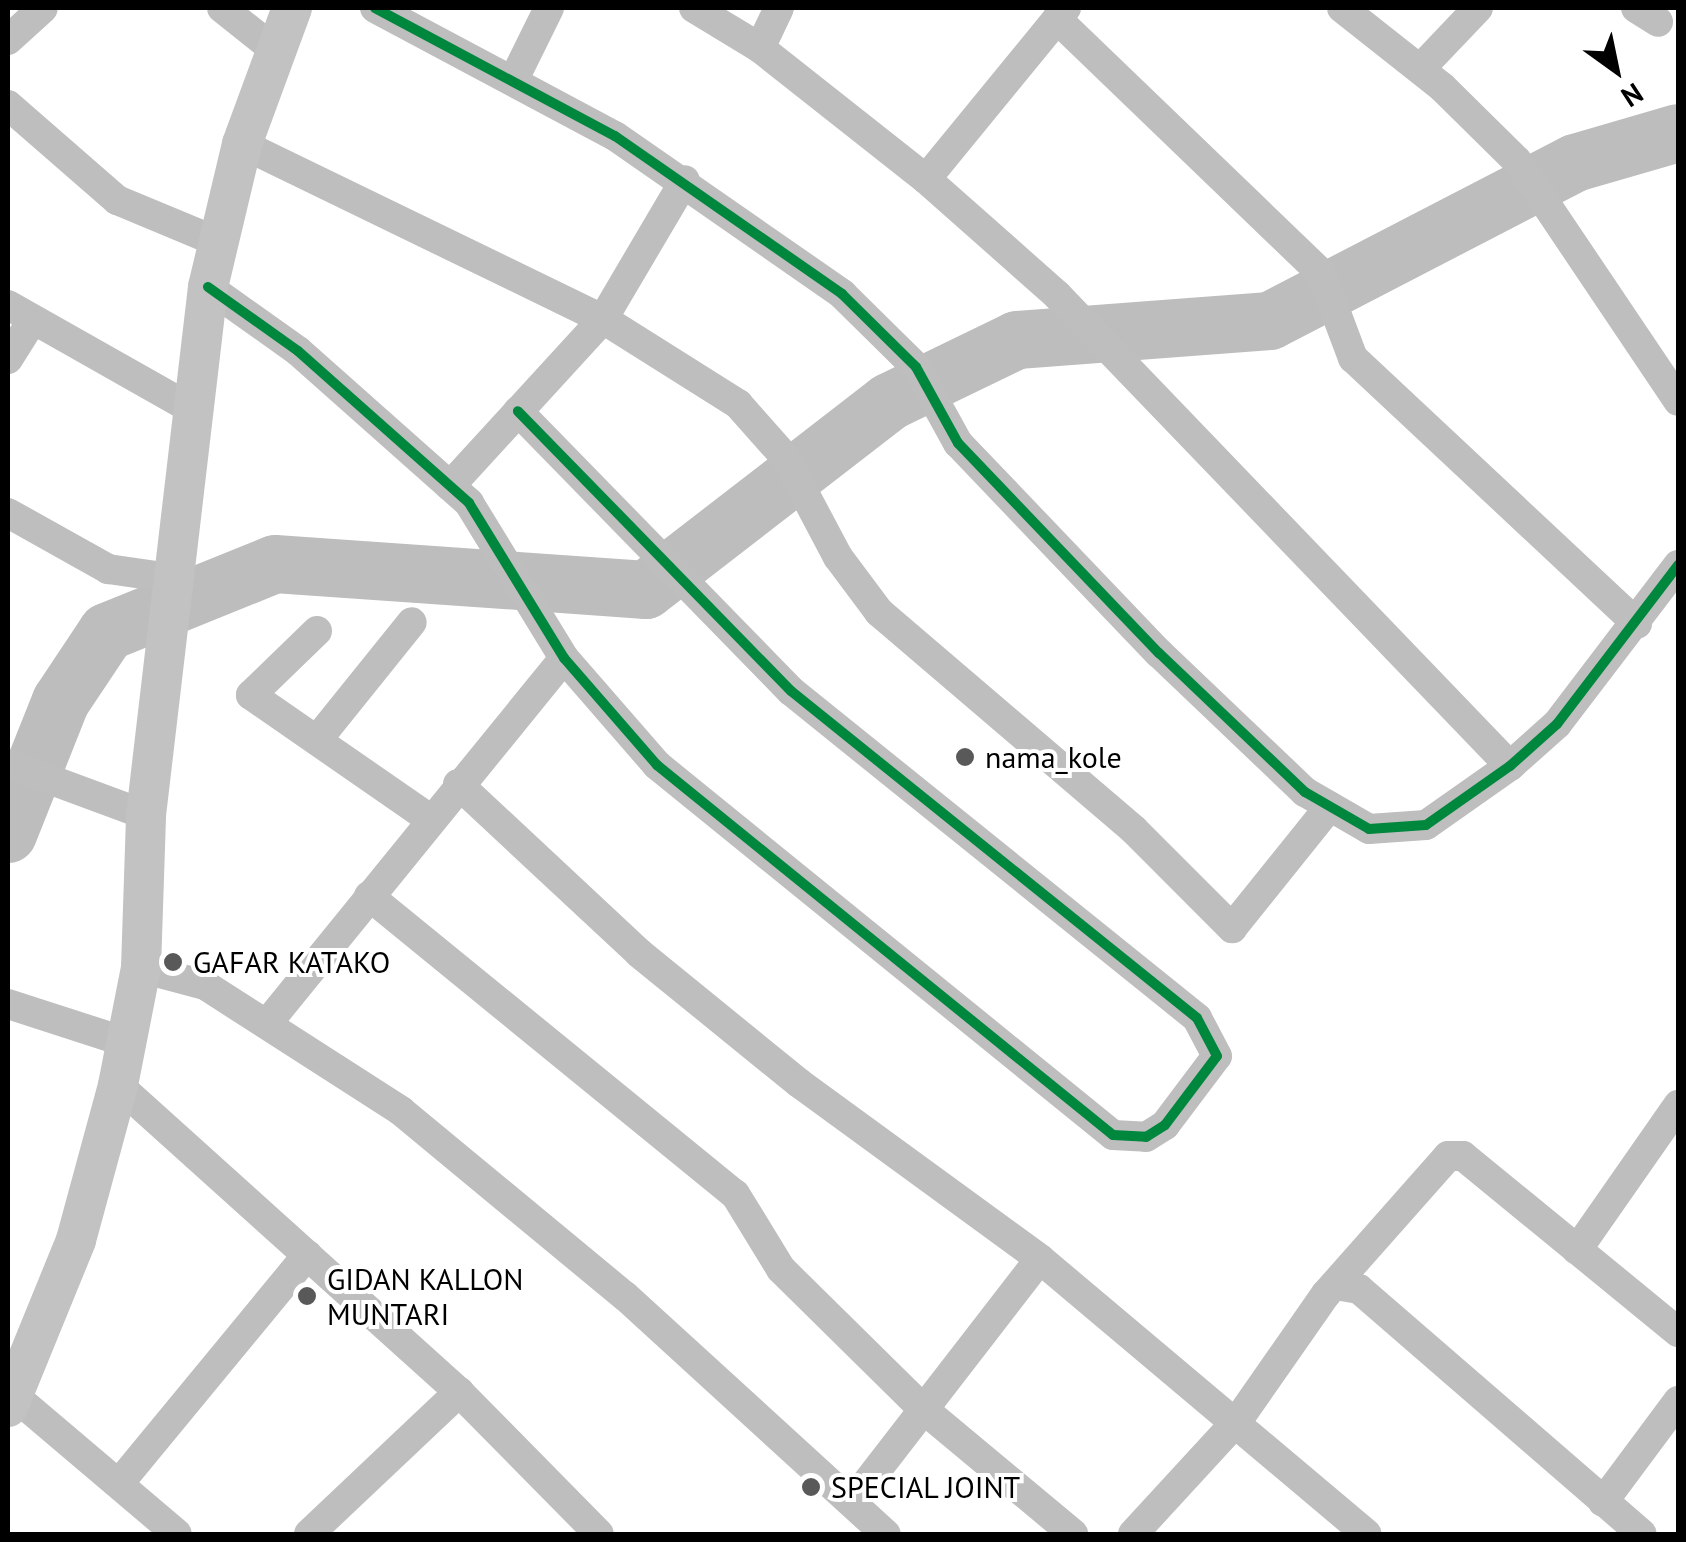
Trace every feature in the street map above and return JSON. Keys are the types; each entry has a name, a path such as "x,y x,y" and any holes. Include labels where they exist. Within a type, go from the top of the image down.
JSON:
{"street":[{"path":"8,40 42,8"},
{"path":"222,8 276,52"},
{"path":"177,1534 12,1381 76,1240 118,1085 141,968 146,816 208,286 242,144 292,8"},
{"path":"375,8 513,81 684,180 842,294 916,367 930,405 1028,520 1305,792 1369,828 1426,825 1510,766 1557,724 1678,565"},
{"path":"513,81 549,8"},
{"path":"694,8 760,48 926,178 1057,295 1510,766"},
{"path":"760,48 779,8"},
{"path":"1342,8 1420,69 1517,161 1542,199 1667,359 1678,402"},
{"path":"1420,69 1478,8"},
{"path":"926,178 1061,13 1321,272 1352,358 1636,624"},
{"path":"8,105 116,200 218,242"},
{"path":"242,144 603,319 738,404 785,457 838,558 880,612 1134,830 1232,928 1330,806"},
{"path":"450,486 603,319 684,180"},
{"path":"208,286 298,351 450,486 497,539 526,602 564,658 657,765 1113,1135 1146,1137 1165,1125 1211,1071 1212,1035 791,691 710,602 656,554 518,412"},
{"path":"8,359 19,314 192,409"},
{"path":"8,514 108,570 175,593"},
{"path":"317,740 412,622"},
{"path":"318,631 251,694 430,820"},
{"path":"270,1020 564,658"},
{"path":"21,771 146,816"},
{"path":"458,784 639,953 799,1083 1040,1259 1238,1420 1367,1534"},
{"path":"369,896 735,1194 781,1268 922,1408 1073,1534"},
{"path":"141,968 206,985 270,1020 402,1112 580,1259 868,1523 922,1408 1040,1259"},
{"path":"8,1004 126,1042"},
{"path":"118,1085 459,1392 599,1534"},
{"path":"1577,1250 1678,1105"},
{"path":"1134,1534 1238,1420 1326,1294 1341,1286 1448,1156 1463,1156 1678,1332"},
{"path":"121,1481 306,1255"},
{"path":"1341,1286 1359,1289 1642,1534"},
{"path":"309,1534 459,1392"},
{"path":"1603,1502 1678,1401"}],"waterway":[{"path":"8,834 61,701 107,632 275,564 646,590 889,402 1017,340 1270,321 1575,163 1678,133"}],"cycle path":[{"path":"375,8 615,136 842,294 916,367 958,443 1159,653 1305,792 1369,829 1426,825 1510,766 1557,724 1678,565"},
{"path":"208,287 298,351 469,503 564,658 657,765 1113,1135 1146,1137 1165,1125 1217,1056 1197,1018 791,691 518,411"}],"place":[{"name":"nama_kole","path":"965,757"},
{"name":"GAFAR KATAKO","path":"173,962"},
{"name":"GIDAN KALLON MUNTARI","path":"307,1296"},
{"name":"SPECIAL JOINT","path":"811,1487"}]}
